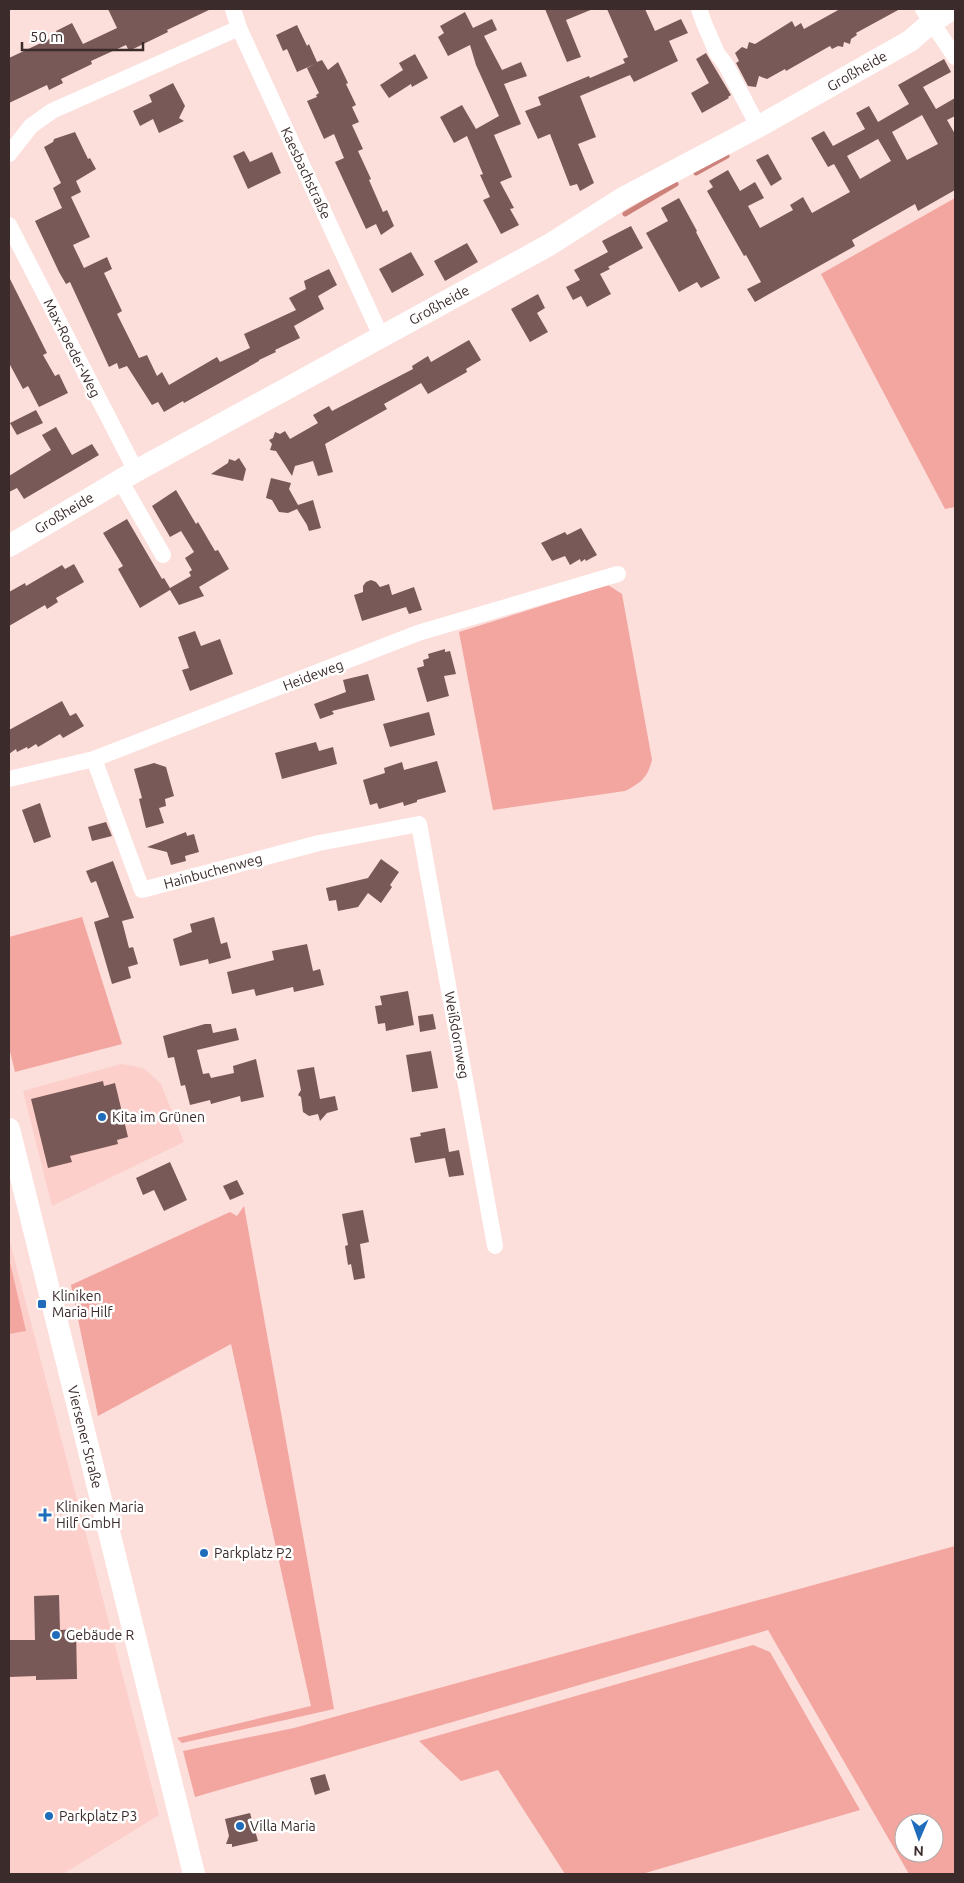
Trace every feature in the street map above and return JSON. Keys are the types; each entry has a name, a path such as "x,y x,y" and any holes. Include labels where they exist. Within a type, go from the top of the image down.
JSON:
{"street":[{"name":"Kaesbachstraße","path":"233,9 239,28 381,336"},
{"path":"699,9 717,53 726,65 758,126"},
{"name":"Großheide","path":"9,546 128,476 549,245 623,198 758,126 910,41 928,16 952,9"},
{"path":"928,16 955,57"},
{"path":"9,152 31,126 52,111 239,28"},
{"name":"Max-Roeder-Weg","path":"9,225 128,476"},
{"path":"128,476 163,555"},
{"name":"Heideweg","path":"9,779 94,759 418,634 618,574"},
{"name":"Hainbuchenweg","path":"94,759 142,890 319,843 419,824"},
{"name":"Weißdornweg","path":"419,824 495,1246"},
{"name":"Viersener Straße","path":"9,1130 194,1874"}],"shaded area":[{"path":"955,198 955,507 945,509 821,274"},
{"path":"608,585 622,594 652,760 646,775 640,782 625,791 493,810 459,632"},
{"path":"82,917 122,1044 15,1072 9,1047 9,937"},
{"name":"Kita im Grünen","path":"121,1064 145,1069 161,1084 184,1142 52,1206 23,1091"},
{"path":"244,1206 334,1709 182,1743 177,1738 311,1706 231,1344 98,1416 71,1285 230,1212 237,1216"},
{"name":"Kliniken Maria Hilf GmbH","path":"9,1238 159,1815 63,1874 9,1874"},
{"path":"9,1258 26,1331 9,1334"},
{"path":"955,1546 955,1874 909,1874 903,1863 944,1863 944,1813 894,1813 894,1848 768,1630 195,1797 183,1751 294,1728"},
{"path":"753,1645 770,1652 860,1810 642,1874 565,1874 498,1770 461,1781 419,1741"}],"building":[{"path":"108,9 211,9 129,51 126,45 91,61 92,64 61,79 63,83 49,90 47,85 9,103 9,58 58,35 56,31 72,23 83,44 117,28"},
{"path":"545,9 593,9 566,20 581,57 567,62"},
{"path":"607,9 645,9 655,31 681,19 688,33 669,41 678,61 634,82 630,75 580,96 596,137 578,144 594,183 580,191 577,184 570,186 550,134 538,139 525,111 541,105 538,97 625,63 623,59 628,57"},
{"path":"840,9 900,9 856,33 857,35 851,39 850,44 844,42 843,47 838,46 832,49 830,46 786,71 785,69 767,79 759,76 756,87 748,86 736,63 739,61 735,53 742,47 747,49 749,42 755,44 792,21 795,27 801,23 804,29"},
{"path":"465,12 473,28 492,19 497,30 484,36 502,70 521,62 527,76 504,84 521,124 494,135 512,177 500,182 514,208 510,209 519,225 501,234 483,200 490,197 480,175 483,174 467,136 454,143 440,117 462,105 476,129 499,116 476,65 470,45 448,56 438,37 444,33 440,26"},
{"path":"297,25 307,46 309,44 317,62 322,60 328,70 338,62 348,83 346,84 356,105 352,107 359,122 352,125 363,149 358,151 383,212 387,210 394,226 381,235 376,224 366,229 335,162 344,158 334,134 324,139 307,101 317,97 316,95 319,93 307,68 315,64 297,72 287,49 283,51 276,35"},
{"path":"706,53 731,95 702,113 691,93 709,83 696,59"},
{"path":"415,54 428,78 412,87 411,84 389,98 380,85 403,70 399,63"},
{"path":"944,59 951,72 923,87 936,109 955,98 955,116 947,120 955,134 955,190 918,211 915,204 852,240 855,246 755,302 747,289 761,282 707,191 713,187 709,181 728,170 740,191 755,182 764,198 748,206 760,228 793,210 790,205 803,197 812,213 850,192 834,164 828,167 811,138 824,131 833,146 865,129 856,113 869,106 878,122 909,104 898,85","holes":["922,115 938,144 907,160 892,132","878,139 891,161 860,179 847,156"]},
{"path":"173,83 185,106 179,118 184,121 159,133 153,119 140,126 133,111 152,102 149,95"},
{"path":"75,132 88,159 90,158 96,169 76,181 81,192 71,197 90,237 73,245 84,268 107,257 112,269 104,273 122,311 117,314 139,358 147,355 157,376 162,372 169,385 217,357 220,362 250,348 244,334 296,310 289,298 306,289 304,281 329,269 337,285 318,296 324,309 294,326 300,338 275,350 276,352 184,403 183,401 164,412 158,402 152,405 127,366 119,369 117,363 109,367 70,282 66,284 59,272 35,221 62,208 53,188 61,183 44,147 53,142 54,139"},
{"path":"244,151 250,162 272,152 281,173 248,189 233,156"},
{"path":"768,154 782,179 771,186 756,160"},
{"path":"679,198 720,278 701,288 697,282 679,292 646,233 668,221 661,208"},
{"path":"631,226 643,248 608,267 610,269 600,274 611,294 587,307 581,296 573,300 566,287 580,280 574,270 608,252 602,241"},
{"path":"467,243 478,262 445,281 434,261"},
{"path":"411,252 424,275 392,293 379,269"},
{"path":"9,277 47,353 43,355 55,376 59,374 68,393 39,407 28,386 23,389 9,363"},
{"path":"538,294 545,308 537,313 548,332 530,342 511,309"},
{"path":"469,340 481,360 466,369 467,372 428,394 421,383 384,404 387,409 325,444 333,472 318,476 313,461 295,466 292,476 276,451 270,450 272,444 269,440 273,438 275,432 280,434 285,431 290,439 318,423 313,415 329,406 332,411 413,369 412,366 428,356 431,362"},
{"path":"36,410 43,423 17,435 10,423"},
{"path":"56,427 72,455 92,444 99,455 24,499 17,488 9,492 9,476 51,450 42,435"},
{"path":"239,458 246,469 243,481 211,474 228,463 229,459 235,461"},
{"path":"271,478 291,483 289,489 298,505 313,500 321,528 309,531 297,509 288,513 279,512 272,500 266,498"},
{"path":"176,490 196,524 198,522 215,551 218,550 229,569 199,587 204,596 179,605 170,590 140,608 118,569 123,566 103,533 127,519 162,579 164,578 170,588 191,576 189,572 192,570 185,558 194,552 181,531 170,537 152,506"},
{"path":"581,528 597,555 586,561 585,559 581,562 580,559 570,565 565,556 552,561 541,543 565,532 567,535"},
{"path":"74,564 84,582 56,598 58,602 47,609 45,605 9,626 9,592 25,583 26,586 62,565 65,569"},
{"path":"371,580 380,587 389,584 392,595 414,587 422,610 409,614 406,607 362,621 354,595 363,592 363,586"},
{"path":"195,631 201,646 220,639 233,674 190,691 182,670 189,668 178,637"},
{"path":"445,649 445,652 450,651 456,674 444,676 449,696 427,702 417,668 424,666 423,660 429,658 428,654"},
{"path":"368,674 375,700 332,711 334,714 320,719 314,704 346,692 343,680"},
{"path":"62,701 70,716 76,713 84,726 63,738 60,734 38,747 36,744 28,749 27,747 17,752 16,749 9,754 9,730"},
{"path":"429,712 435,735 390,747 383,724"},
{"path":"316,742 319,751 333,747 337,764 282,779 275,753"},
{"path":"437,761 446,792 417,800 417,802 404,806 403,802 379,809 377,803 370,805 363,780 385,773 384,768 402,762 404,770"},
{"path":"154,763 166,767 174,796 165,799 166,806 159,808 164,823 146,828 139,799 142,798 134,769"},
{"path":"40,803 51,837 34,843 22,810"},
{"path":"106,822 112,836 92,841 88,827"},
{"path":"186,832 187,836 194,834 199,852 185,856 186,861 171,865 167,852 147,847"},
{"path":"381,859 399,872 381,903 368,893 358,907 338,911 336,900 329,901 326,888 368,878"},
{"path":"113,861 134,918 122,921 129,948 133,947 138,964 128,967 131,978 112,984 94,922 109,917 96,881 91,883 86,871"},
{"path":"214,917 221,944 227,942 231,958 209,964 208,959 180,966 173,939 192,932 190,924"},
{"path":"307,944 313,971 320,969 324,985 294,992 293,987 256,996 254,989 232,994 227,972 274,960 272,951"},
{"path":"408,991 414,1025 386,1031 385,1023 378,1024 375,1006 382,1005 380,996"},
{"path":"433,1014 436,1029 420,1032 418,1016"},
{"path":"211,1024 213,1033 236,1028 239,1040 197,1050 203,1074 209,1073 211,1078 234,1073 233,1066 256,1059 264,1097 241,1102 240,1096 211,1104 210,1100 190,1105 185,1085 181,1086 174,1057 168,1058 163,1036"},
{"path":"431,1051 438,1088 412,1092 406,1055"},
{"path":"314,1067 320,1099 335,1096 338,1110 327,1113 320,1121 318,1114 309,1116 303,1112 301,1097 298,1095 301,1090 297,1070"},
{"path":"103,1081 104,1086 115,1083 128,1137 117,1140 118,1144 70,1156 72,1162 48,1168 31,1099"},
{"path":"445,1128 449,1152 459,1150 464,1175 449,1177 445,1158 415,1163 410,1138 421,1136 420,1133"},
{"path":"170,1162 187,1200 164,1211 154,1190 143,1195 136,1178"},
{"path":"237,1180 244,1194 230,1200 223,1186"},
{"path":"363,1210 369,1242 360,1244 365,1278 354,1280 351,1264 348,1265 345,1246 348,1245 342,1214"},
{"name":"Gebäude R","path":"59,1595 60,1630 76,1629 77,1679 36,1680 36,1676 9,1677 9,1640 35,1640 34,1596"},
{"path":"325,1774 330,1790 315,1795 310,1778"},
{"name":"Villa Maria","path":"250,1813 258,1841 232,1847 232,1844 226,1844 229,1836 225,1819"}],"waterway":[{"path":"696,173 727,156"},
{"path":"625,214 676,184"}],"place":[{"name":"Kita im Grünen","path":"102,1117"},
{"name":"Kliniken Maria Hilf","path":"42,1304"},
{"name":"Kliniken Maria Hilf GmbH","path":"45,1515"},
{"name":"Parkplatz P2","path":"204,1553"},
{"name":"Gebäude R","path":"56,1635"},
{"name":"Parkplatz P3","path":"49,1816"},
{"name":"Villa Maria","path":"240,1826"}]}
